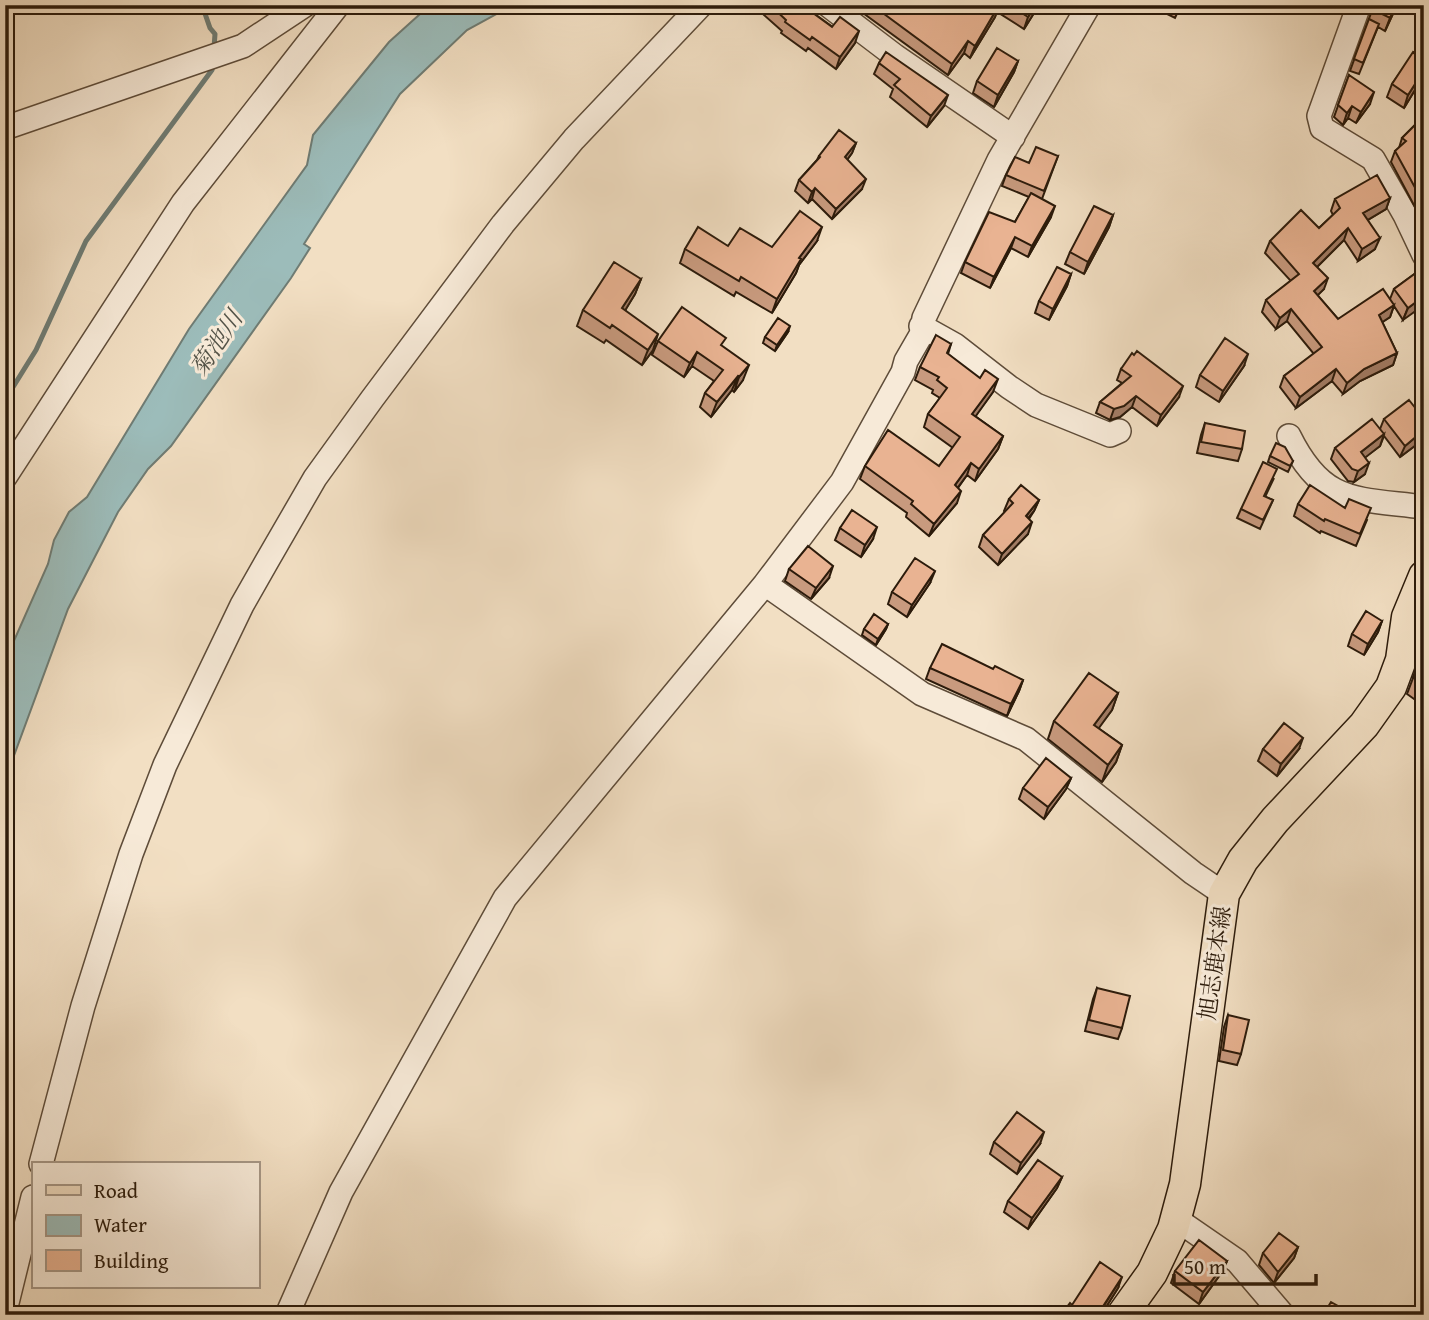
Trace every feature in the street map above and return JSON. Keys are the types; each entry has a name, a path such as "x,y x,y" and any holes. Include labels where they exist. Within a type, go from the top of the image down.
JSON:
{"main road":[{"name":"旭志鹿本線","path":"1122,1315 1152,1273 1176,1219 1185,1184 1224,894 1243,860 1267,830 1364,724 1391,687 1401,660 1407,617 1418,609 1424,576"}],"street":[{"path":"5,128 243,46 305,5"},
{"path":"5,477 183,203 338,5"},
{"path":"42,1162 83,1006 131,854 165,765 237,616 267,561 315,478 503,224 574,139 701,5"},
{"path":"828,5 895,56 1013,137"},
{"path":"287,1315 341,1192 505,898 765,584 842,482 903,372 972,214 1089,5"},
{"path":"1359,5 1319,116 1322,128 1373,159 1424,255"},
{"path":"921,326 955,345 1037,405 1110,435 1119,431"},
{"path":"1289,436 1303,462 1316,478 1343,495 1424,507"},
{"path":"765,584 922,694 1026,739 1193,873 1224,894"},
{"path":"5,1311 32,1202"},
{"path":"1176,1219 1237,1261 1283,1315"}],"water":[{"name":"菊池川","path":"430,5 513,5 467,30 400,94 304,244 310,248 291,278 171,446 148,469 118,512 68,609 5,780 5,661 48,564 54,540 69,512 87,497 189,329 307,165 313,135 389,42"}],"building":[{"path":"770,5 802,5 832,27 840,17 859,31 840,57 785,22"},
{"path":"872,5 999,5 975,46 968,41 952,64"},
{"path":"1009,5 1036,5 1028,17"},
{"path":"1374,5 1396,5 1390,18 1372,9"},
{"path":"1369,19 1379,24 1363,63 1354,59"},
{"path":"1424,35 1424,70 1408,95 1392,84"},
{"path":"997,48 1018,61 998,95 977,81"},
{"path":"886,52 948,95 931,116 894,85 900,79 879,63"},
{"path":"1349,75 1374,92 1361,112 1352,106 1347,113 1338,105"},
{"path":"1424,116 1424,152 1416,160 1424,168 1424,204 1395,151 1406,141 1402,138"},
{"path":"839,130 856,143 845,157 866,179 836,209 815,188 812,192 799,180"},
{"path":"1036,147 1058,156 1044,191 1006,175 1015,157 1029,163"},
{"path":"1377,175 1390,198 1363,213 1380,238 1362,249 1348,228 1313,263 1328,278 1314,291 1338,319 1383,289 1394,305 1379,315 1397,353 1364,369 1347,383 1336,369 1300,397 1284,376 1322,347 1291,309 1280,318 1266,300 1299,274 1270,241 1301,210 1319,228 1340,208 1335,199"},
{"path":"1031,193 1055,206 1032,246 1015,237 994,277 965,262 989,212 1015,222"},
{"path":"1094,206 1113,215 1088,262 1070,252"},
{"path":"800,211 822,227 799,258 801,259 777,299 741,277 739,281 685,249 698,227 728,246 740,228 772,247"},
{"path":"614,262 641,279 622,308 658,334 648,350 612,325 610,328 583,310"},
{"path":"1057,267 1071,274 1053,309 1039,301"},
{"path":"1424,267 1424,296 1408,308 1394,289"},
{"path":"682,307 726,338 721,345 749,365 717,402 705,393 723,370 697,352 690,363 658,341"},
{"path":"778,318 790,326 777,345 765,337"},
{"path":"936,335 951,344 947,353 980,378 985,370 998,379 972,414 1003,436 979,469 971,463 955,485 961,491 934,524 911,504 913,501 865,466 888,430 939,466 960,437 928,414 947,388 937,380 939,377 920,367"},
{"path":"1225,338 1248,354 1223,391 1200,375"},
{"path":"1137,351 1183,386 1161,415 1136,396 1124,406 1114,409 1100,402 1131,376 1121,369 1132,353 1134,355"},
{"path":"1409,400 1424,419 1424,430 1405,446 1384,419"},
{"path":"1372,419 1384,434 1361,452 1369,463 1358,471 1352,469 1335,448"},
{"path":"1205,423 1245,431 1242,449 1201,442"},
{"path":"1276,443 1285,447 1293,461 1290,466 1270,456"},
{"path":"1263,462 1277,469 1264,496 1273,500 1263,520 1241,509"},
{"path":"1021,485 1039,500 1026,516 1032,522 1002,554 983,535 1013,503 1009,499"},
{"path":"1310,485 1345,508 1349,499 1371,508 1360,534 1325,519 1324,521 1298,504"},
{"path":"852,510 877,527 865,545 840,528"},
{"path":"808,546 833,566 816,588 789,569"},
{"path":"915,558 935,571 912,605 892,592"},
{"path":"1366,611 1382,621 1368,644 1352,634"},
{"path":"874,614 888,624 878,639 864,629"},
{"path":"942,644 993,669 995,666 1023,680 1011,704 930,668"},
{"path":"1424,649 1424,684 1413,677"},
{"path":"1089,673 1118,693 1094,725 1122,745 1108,765 1054,721"},
{"path":"1284,723 1303,738 1281,764 1263,749"},
{"path":"1046,758 1071,778 1048,807 1023,788"},
{"path":"1097,988 1130,996 1122,1028 1089,1020"},
{"path":"1228,1015 1249,1020 1241,1054 1223,1050"},
{"path":"1017,1112 1044,1132 1021,1163 994,1142"},
{"path":"1038,1160 1062,1177 1032,1218 1008,1201"},
{"path":"1279,1233 1298,1247 1278,1272 1263,1253"},
{"path":"1199,1240 1227,1261 1203,1292 1175,1271"},
{"path":"1100,1262 1122,1277 1098,1314 1089,1308 1084,1315 1061,1315 1070,1303 1072,1305"},
{"path":"1331,1302 1354,1315 1323,1315"},
{"path":"1222,1307 1232,1315 1216,1315"}],"waterway":[{"path":"202,5 210,28 215,34 214,48"},
{"path":"5,400 36,350 86,241 212,70 213,64"}]}
